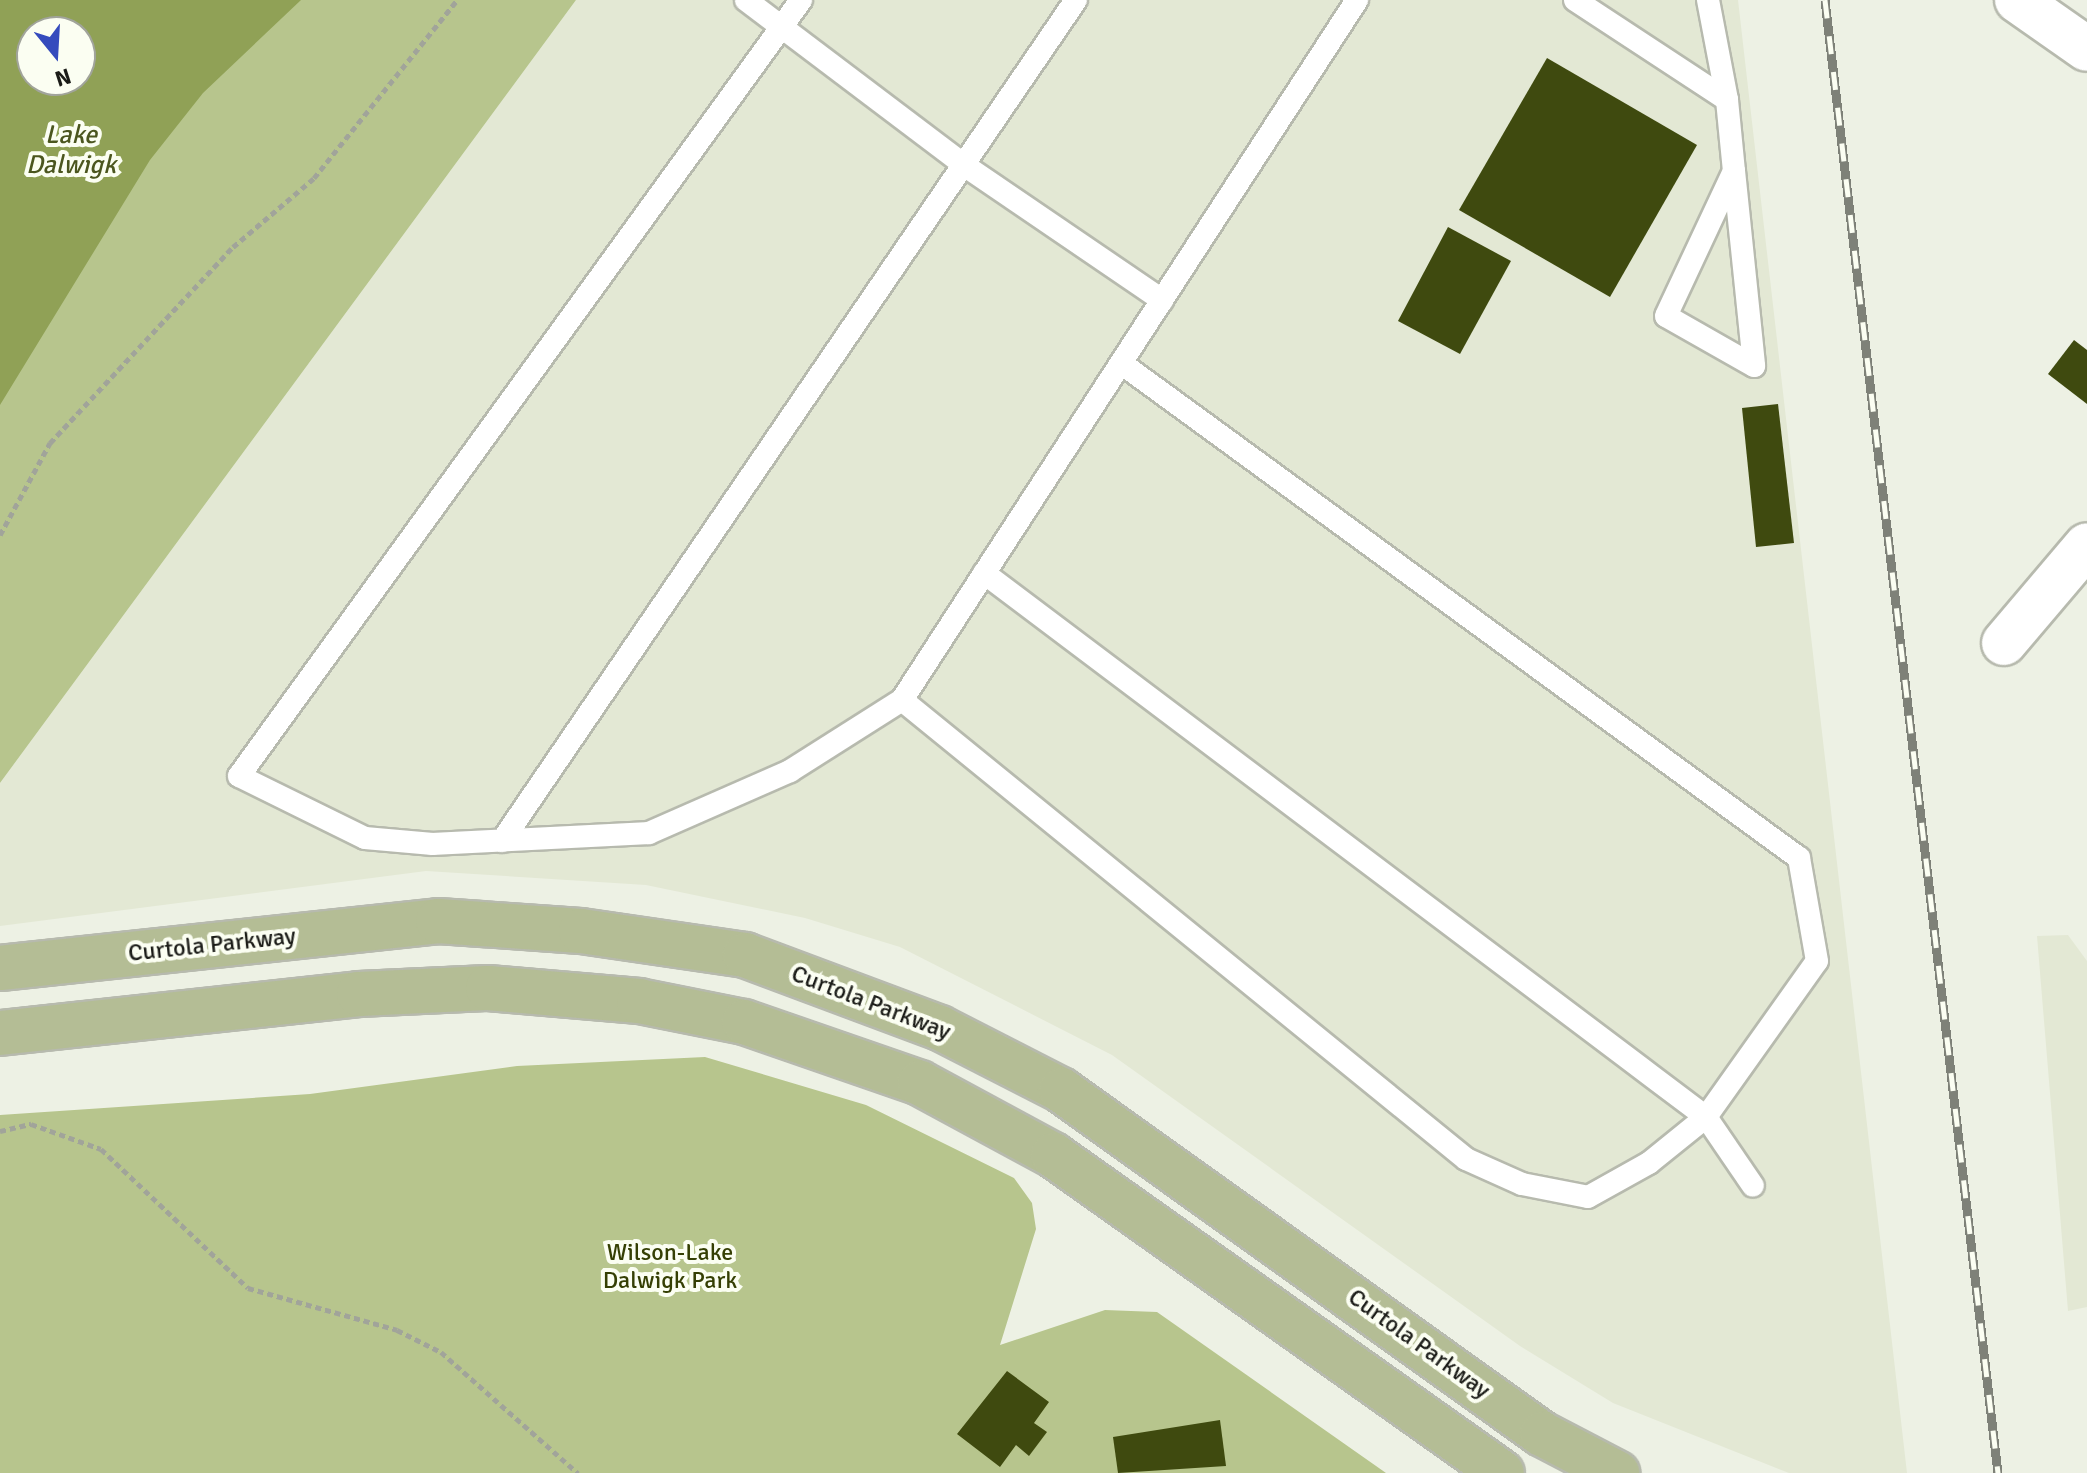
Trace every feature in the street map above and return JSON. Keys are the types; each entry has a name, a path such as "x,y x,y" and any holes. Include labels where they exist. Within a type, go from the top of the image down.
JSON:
{"main road":[{"name":"Curtola Parkway","path":"0,968 438,921 581,931 745,955 940,1028 1061,1090 1542,1434 1617,1473"},
{"path":"0,1033 359,994 488,988 639,1001 744,1022 920,1083 1053,1155 1502,1473"}],"street":[{"path":"2017,0 2087,49"},
{"path":"2004,643 2087,545"}],"lane":[{"path":"746,0 964,165 1162,300"},
{"path":"801,0 239,776 365,838 502,841 649,833 790,771 902,700 1353,2"},
{"path":"502,841 1076,0"},
{"path":"1575,0 1727,100"},
{"path":"1708,0 1727,100 1754,366 1666,316 1734,171"},
{"path":"902,700 1466,1159 1522,1184 1588,1197 1649,1163 1706,1117 1817,961 1799,858 1121,363"},
{"path":"984,573 1706,1117 1753,1186"}],"path":[{"path":"0,535 50,443 233,247 314,178 457,0"},
{"path":"0,1131 31,1124 101,1149 248,1288 397,1330 441,1352 578,1473"}],"shaded area":[{"path":"576,0 1738,0 1907,1473 1789,1473 1613,1403 1520,1346 1112,1055 900,947 805,918 646,885 426,871 0,926 0,783"},
{"path":"2068,935 2087,961 2087,1307 2068,1311 2037,936"}],"green space":[{"path":"0,0 576,0 0,783"},
{"name":"Wilson-Lake Dalwigk Park","path":"705,1057 866,1105 1014,1178 1032,1203 1036,1229 1000,1345 1105,1310 1157,1312 1386,1473 0,1473 0,1115 310,1094 517,1066"}],"water":[{"name":"Lake Dalwigk","path":"0,0 301,0 203,93 150,160 0,405"}],"building":[{"path":"1547,58 1697,145 1610,297 1459,210"},
{"path":"1448,227 1511,261 1460,354 1398,321"},
{"path":"2074,340 2087,350 2087,404 2048,374"},
{"path":"1778,404 1794,543 1756,547 1742,408"},
{"path":"1007,1371 1049,1402 1034,1423 1047,1432 1029,1456 1016,1445 1000,1467 957,1434"},
{"path":"1220,1420 1226,1466 1118,1473 1113,1437"}],"railway":[{"path":"1825,0 1998,1473"}]}
